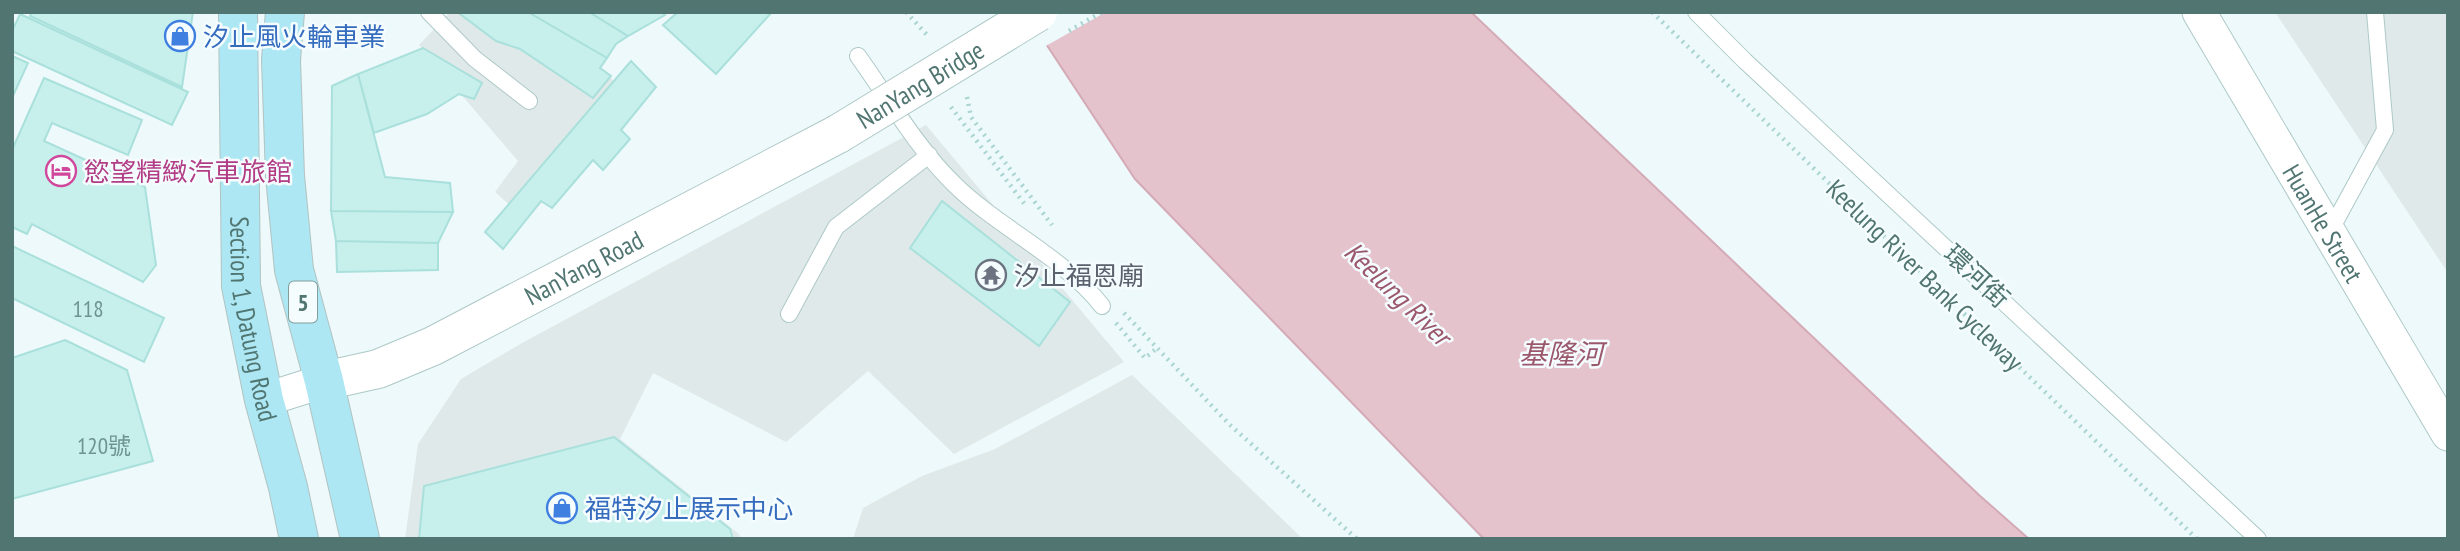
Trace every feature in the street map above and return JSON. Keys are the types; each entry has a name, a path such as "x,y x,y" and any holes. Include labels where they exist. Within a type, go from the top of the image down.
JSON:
{"main road":[{"name":"Section 1, Datung Road","path":"238,12 241,286 264,400 299,539"},
{"name":"Section 1, Datung Road","path":"285,12 281,60 285,176 294,270 324,381 360,539"}],"street":[{"name":"NanYang Bridge","path":"838,134 1038,12"},
{"name":"HuanHe Street","path":"2199,12 2448,434"},
{"name":"NanYang Road","path":"324,381 378,369 433,346 838,134"},
{"path":"264,400 324,381"}],"lane":[{"path":"429,12 475,59 529,101"},
{"name":"環河街","path":"1696,12 1745,61 2259,539"},
{"path":"2329,233 2385,130 2375,12"},
{"path":"858,56 929,155 954,185 1056,264 1102,306"},
{"path":"789,314 836,227 929,155"}],"path":[{"name":"Keelung River Bank Cycleway","path":"1652,12 2197,539"},
{"path":"948,103 1029,211"},
{"path":"971,117 1058,234"},
{"path":"1102,306 1146,358 1156,349"},
{"path":"1119,307 1229,424 1357,539"}],"shaded area":[{"path":"450,12 476,12 603,71 632,97 527,220 495,192 518,161 419,45"},
{"path":"2275,12 2448,12 2448,273"},
{"path":"926,125 1124,362 954,454 868,371 786,442 653,373 620,439 739,534 741,539 405,539 418,444 461,379 522,343"},
{"path":"1132,375 1303,539 853,539 863,508 922,476 995,449"}],"water":[{"name":"基隆河","path":"1025,12 1471,12 1979,495 2029,539 1484,539 1135,179"}],"pier":[{"path":"1021,12 1106,12 1044,47"}],"building":[{"path":"32,12 193,12 182,87 30,16"},
{"path":"528,12 607,58 600,68 611,76 593,98 520,49 496,41 460,14"},
{"path":"528,12 589,12 628,36 616,44 607,58"},
{"path":"589,12 661,12 665,15 628,36"},
{"path":"678,12 772,12 716,74 663,25"},
{"path":"20,14 188,92 172,125 12,51 12,31"},
{"path":"423,48 482,83 474,99 459,94 427,114 374,133 358,74"},
{"path":"12,56 28,63 12,98"},
{"path":"631,61 656,87 621,130 630,139 603,170 593,160 552,208 541,201 503,249 485,232"},
{"path":"358,74 385,177 450,183 453,212 331,211 332,86"},
{"name":"慾望精緻汽車旅館","path":"44,78 142,120 128,155 52,123 44,141 145,187 156,265 143,282 32,224 27,234 12,227 12,150"},
{"name":"汐止福恩廟","path":"942,201 1070,302 1039,346 910,248"},
{"path":"331,211 453,212 438,243 336,241"},
{"path":"336,241 438,243 438,270 337,272"},
{"path":"12,246 164,318 144,362 12,298"},
{"path":"65,340 127,370 153,461 12,499 12,358"},
{"name":"福特汐止展示中心","path":"614,437 730,529 733,539 419,539 424,486"}],"place":[{"name":"汐止風火輪車業","path":"180,36"},
{"name":"慾望精緻汽車旅館","path":"61,171"},
{"name":"汐止福恩廟","path":"991,275"},
{"name":"福特汐止展示中心","path":"562,508"}],"water label":[{"name":"Keelung River","path":"1398,293"}]}
